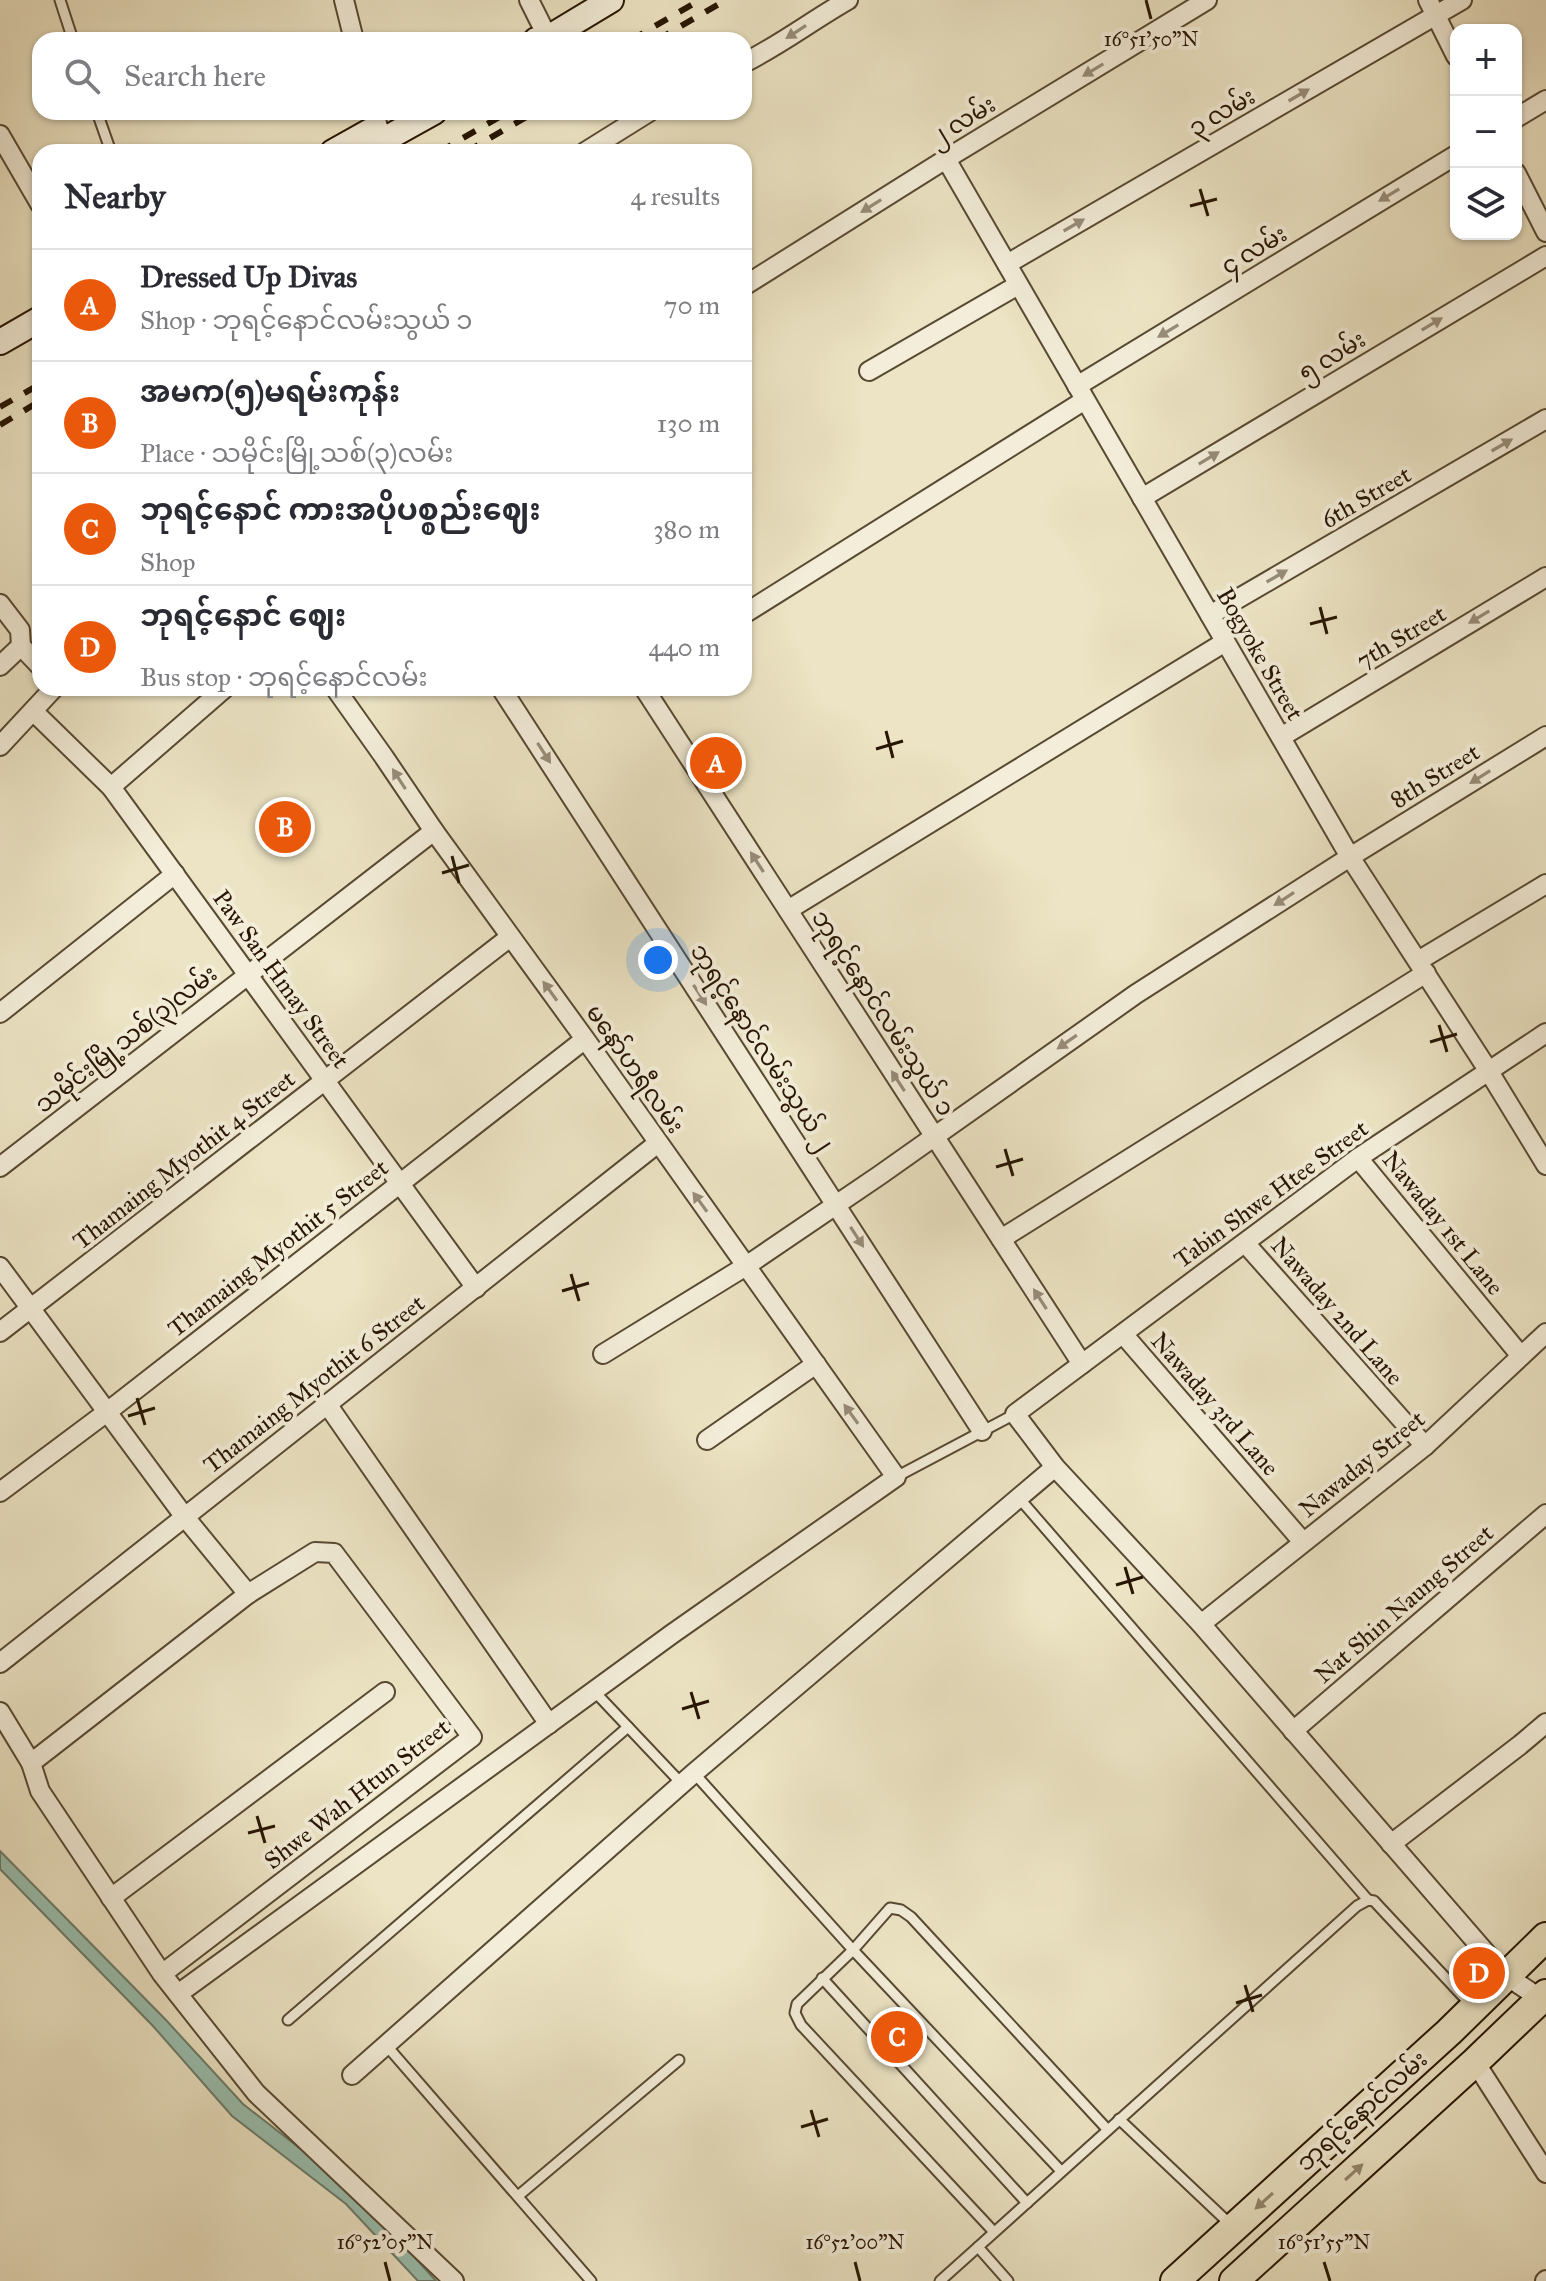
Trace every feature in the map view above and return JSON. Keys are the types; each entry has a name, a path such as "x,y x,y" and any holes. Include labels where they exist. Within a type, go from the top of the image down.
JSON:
{"main road":[{"path":"556,32 611,0"},
{"path":"354,144 415,120"},
{"path":"0,342 32,324"},
{"name":"ဘုရင့်နောင်လမ်း","path":"1175,2281 1449,2032 1546,1937"},
{"name":"ဘုရင့်နောင်လမ်း","path":"1234,2281 1544,1997"},
{"path":"1449,2032 1475,2062"}],"street":[{"path":"344,0 352,32"},
{"path":"529,0 541,32"},
{"path":"752,59 848,0"},
{"name":"၂ လမ်း","path":"752,281 1207,0"},
{"name":"၃ လမ်း","path":"1007,264 1432,8 1462,0"},
{"path":"1432,8 1450,44"},
{"path":"1522,114 1546,100"},
{"path":"598,144 636,120"},
{"path":"0,135 32,190"},
{"name":"Bogyoke Street","path":"946,159 1350,857 1546,1165"},
{"name":"၄ လမ်း","path":"752,609 1081,393 1450,159"},
{"path":"1522,185 1546,232"},
{"name":"၅ လမ်း","path":"1142,498 1546,256"},
{"path":"869,371 1018,285"},
{"name":"6th Street","path":"1210,615 1546,419"},
{"name":"7th Street","path":"1281,737 1546,577"},
{"path":"0,604 20,630 21,646 32,658"},
{"path":"788,910 1225,642"},
{"path":"0,666 21,646"},
{"path":"0,746 47,696"},
{"path":"111,787 216,696"},
{"name":"မနော်ဟရီလမ်း","path":"341,696 896,1477"},
{"name":"ဘုရင့်နောင်လမ်းသွယ် ၂","path":"506,696 982,1431"},
{"name":"ဘုရင့်နောင်လမ်းသွယ် ၁","path":"649,696 1082,1364"},
{"name":"Paw San Hmay Street","path":"33,711 111,787 476,1288"},
{"name":"8th Street","path":"603,1354 746,1266 1136,994 1546,736"},
{"name":"သမိုင်းမြို့သစ်(၃)လမ်း","path":"0,1167 434,831"},
{"path":"0,1013 175,874"},
{"path":"1001,1239 1546,884"},
{"name":"Thamaing Myothit 4 Street","path":"0,1332 510,937"},
{"name":"Tabin Shwe Htee Street","path":"1015,1414 1358,1158 1546,1033"},
{"name":"Thamaing Myothit 5 Street","path":"0,1492 584,1040"},
{"name":"Thamaing Myothit 6 Street","path":"0,1663 658,1143"},
{"name":"Nawaday 1st Lane","path":"1358,1158 1521,1356"},
{"name":"Nawaday 2nd Lane","path":"1245,1243 1425,1446"},
{"path":"0,1267 184,1516 248,1594 31,1763"},
{"name":"Nawaday Street","path":"1201,1624 1425,1446 1546,1333"},
{"name":"Nawaday 3rd Lane","path":"1123,1334 1303,1542"},
{"path":"707,1440 816,1364"},
{"path":"327,1404 549,1724"},
{"path":"1015,1414 1055,1467 1201,1624 1505,1975 1544,1997"},
{"path":"352,2075 688,1779 1055,1467"},
{"path":"178,1994 696,1617 896,1477"},
{"name":"Nat Shin Naung Street","path":"1293,1731 1545,1518"},
{"name":"Shwe Wah Htun Street","path":"162,1974 472,1737 334,1553 315,1552 248,1594"},
{"path":"111,1898 385,1692"},
{"path":"0,1712 31,1763 40,1791 162,1974 256,2093 454,2281"},
{"path":"1391,1844 1546,1723"},
{"path":"1475,2062 1546,2173"}],"lane":[{"path":"60,0 70,32"},
{"path":"100,120 108,144"},
{"path":"896,1477 1015,1414"},
{"path":"1019,1498 1368,1900"},
{"path":"594,1691 628,1727 688,1779 1061,2171"},
{"path":"288,2020 628,1727"},
{"path":"940,2281 1304,1952 1368,1900 1374,1901 1473,2007"},
{"path":"994,2232 801,2025 795,2013 797,2004 853,1950 890,1908 901,1910 911,1917 1107,2129"},
{"path":"822,1978 1027,2203"},
{"path":"386,2045 591,2281"},
{"path":"518,2196 679,2060"},
{"path":"1119,2119 1234,2228"},
{"path":"978,2247 1008,2281"}],"shaded area":[{"path":"0,1851 165,2019 243,2104 357,2193 436,2281 418,2281 346,2204 232,2116 153,2026 0,1869"}],"railway":[{"path":"645,32 700,0"},
{"path":"671,32 726,0"},
{"path":"453,144 494,120"},
{"path":"480,144 521,120"},
{"path":"0,407 32,389"},
{"path":"0,425 32,406"}],"place":[{"name":"Dressed Up Divas","path":"716,763"},
{"name":"အမက(၅)မရမ်းကုန်း","path":"285,827"},
{"name":"ဘုရင့်နောင် ဈေး","path":"1479,1973"},
{"name":"ဘုရင့်နောင် ကားအပိုပစ္စည်းဈေး","path":"897,2037"}]}
